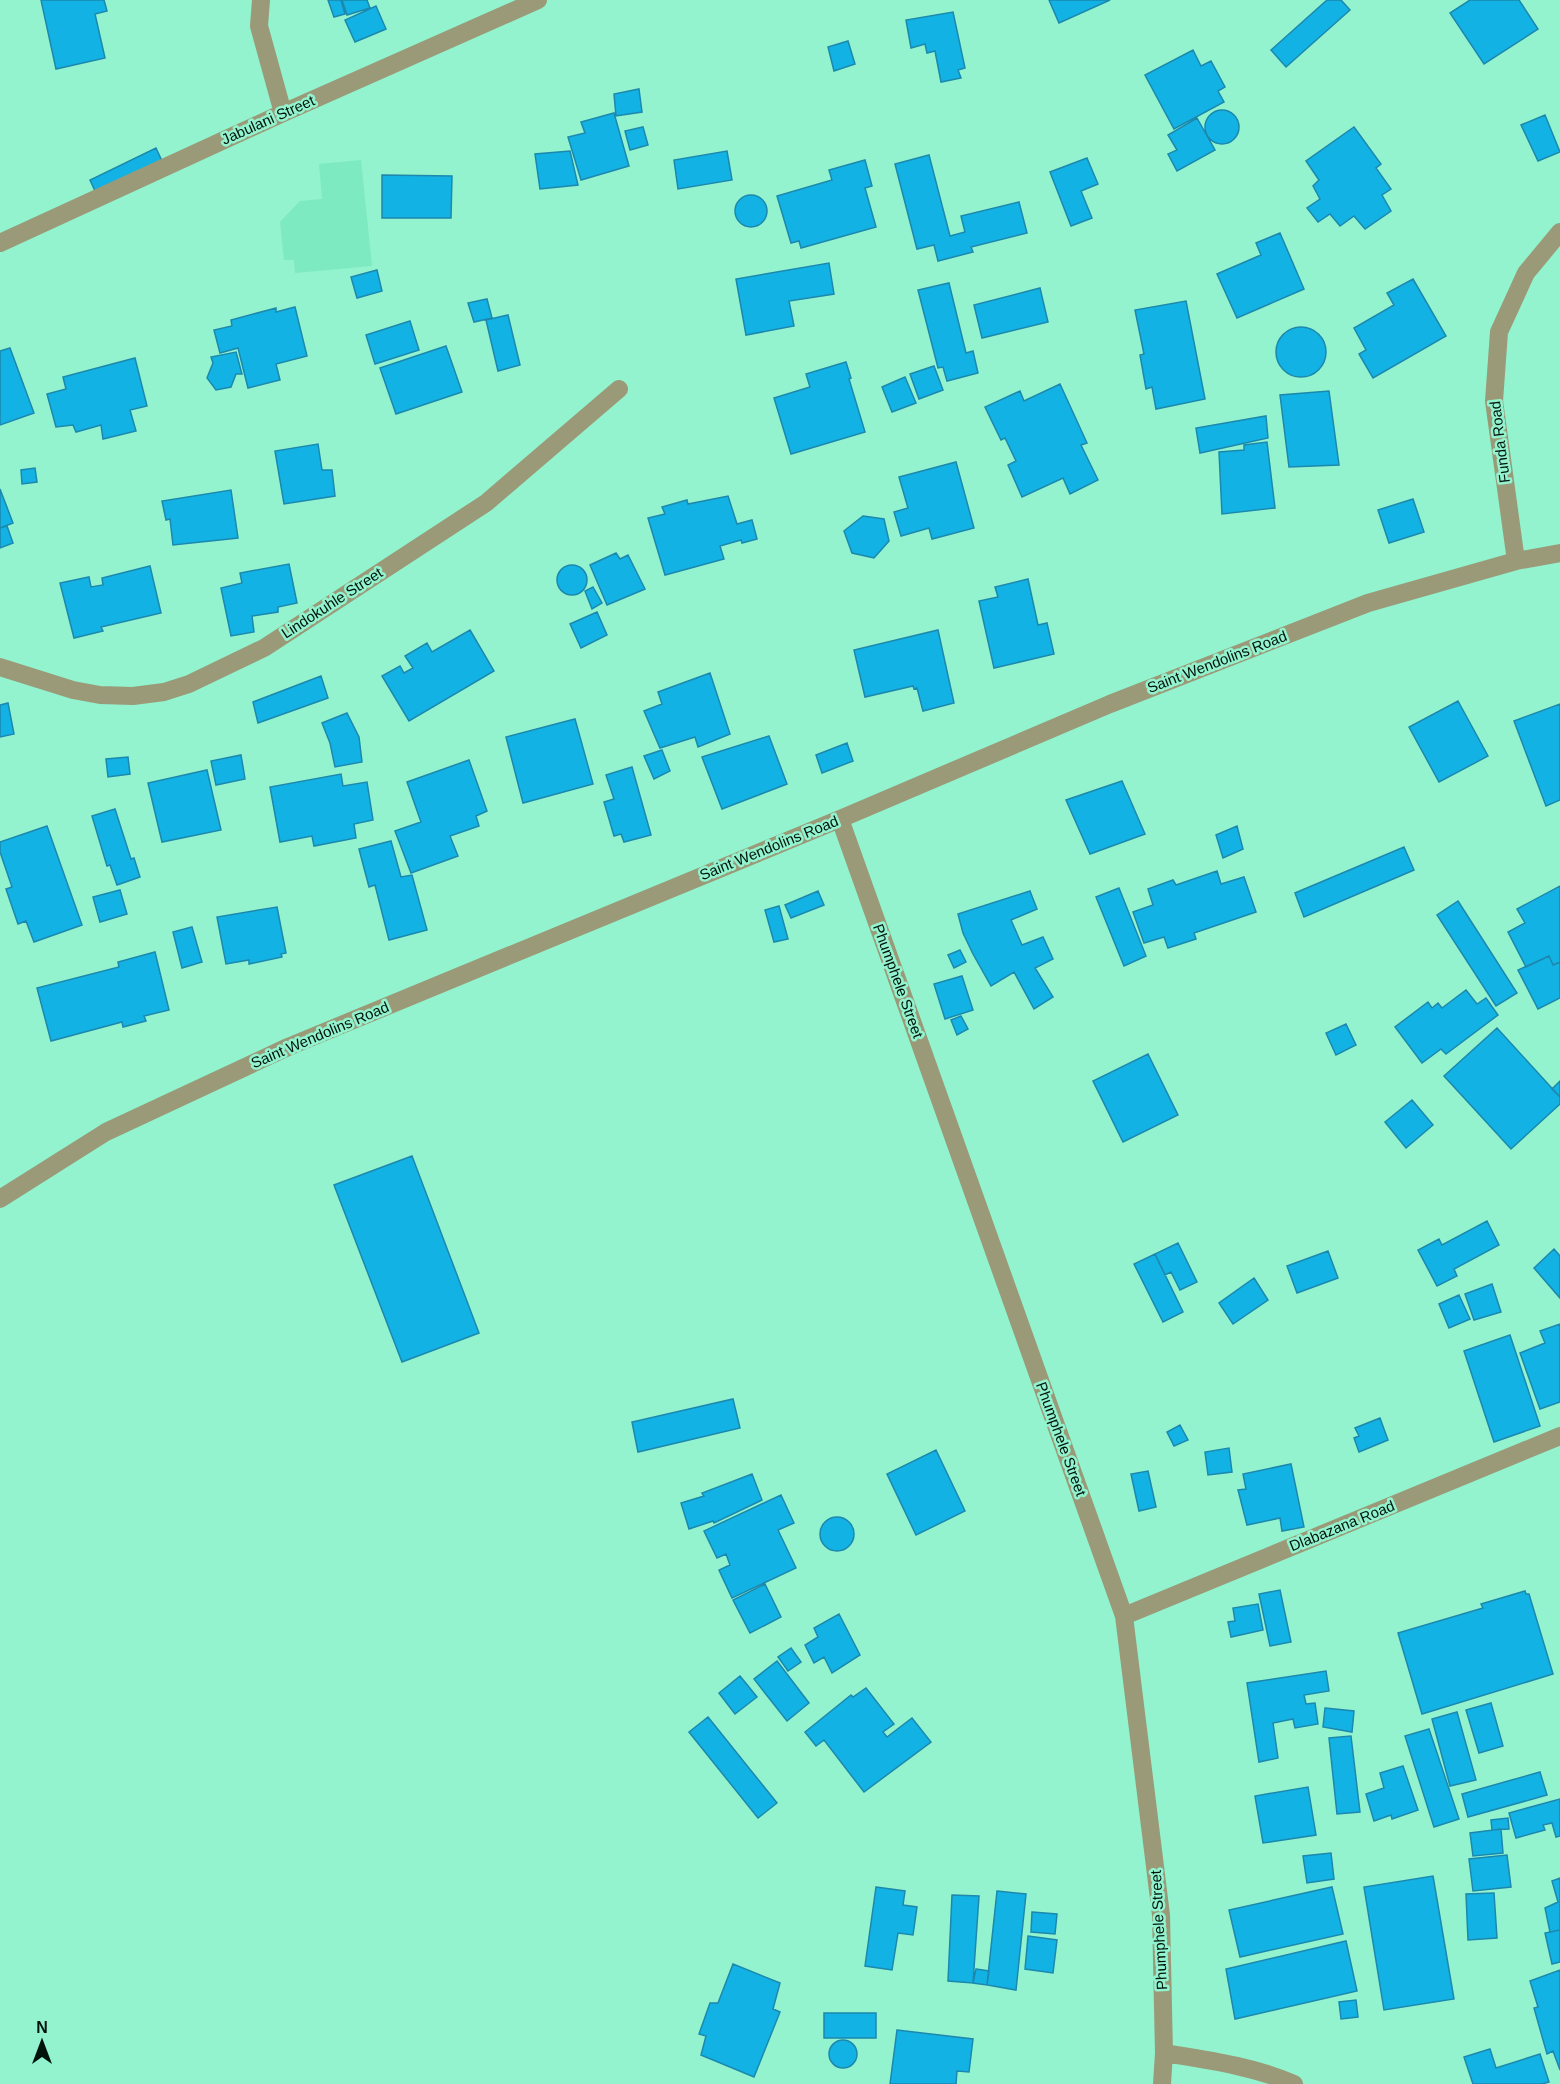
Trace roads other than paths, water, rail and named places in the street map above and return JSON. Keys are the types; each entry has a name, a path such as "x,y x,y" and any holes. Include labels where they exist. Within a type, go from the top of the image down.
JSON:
{"street":[{"path":"261,0 260,26 283,113"},
{"name":"Jabulani Street","path":"0,243 283,113 538,0"},
{"name":"Funda Road","path":"1516,561 1494,401 1499,332 1526,273 1560,232"},
{"name":"Lindokuhle Street","path":"0,667 73,690 100,695 133,696 164,692 189,684 264,648 486,503 619,390"},
{"name":"Saint Wendolins Road","path":"0,1199 106,1132 288,1047 840,819 1110,704 1368,603 1516,561 1560,553"},
{"name":"Phumphele Street","path":"840,819 1124,1616 1161,1915 1164,2053 1162,2084"},
{"name":"Dlabazana Road","path":"1124,1616 1560,1436"},
{"path":"1164,2053 1276,2076 1294,2084"}]}
